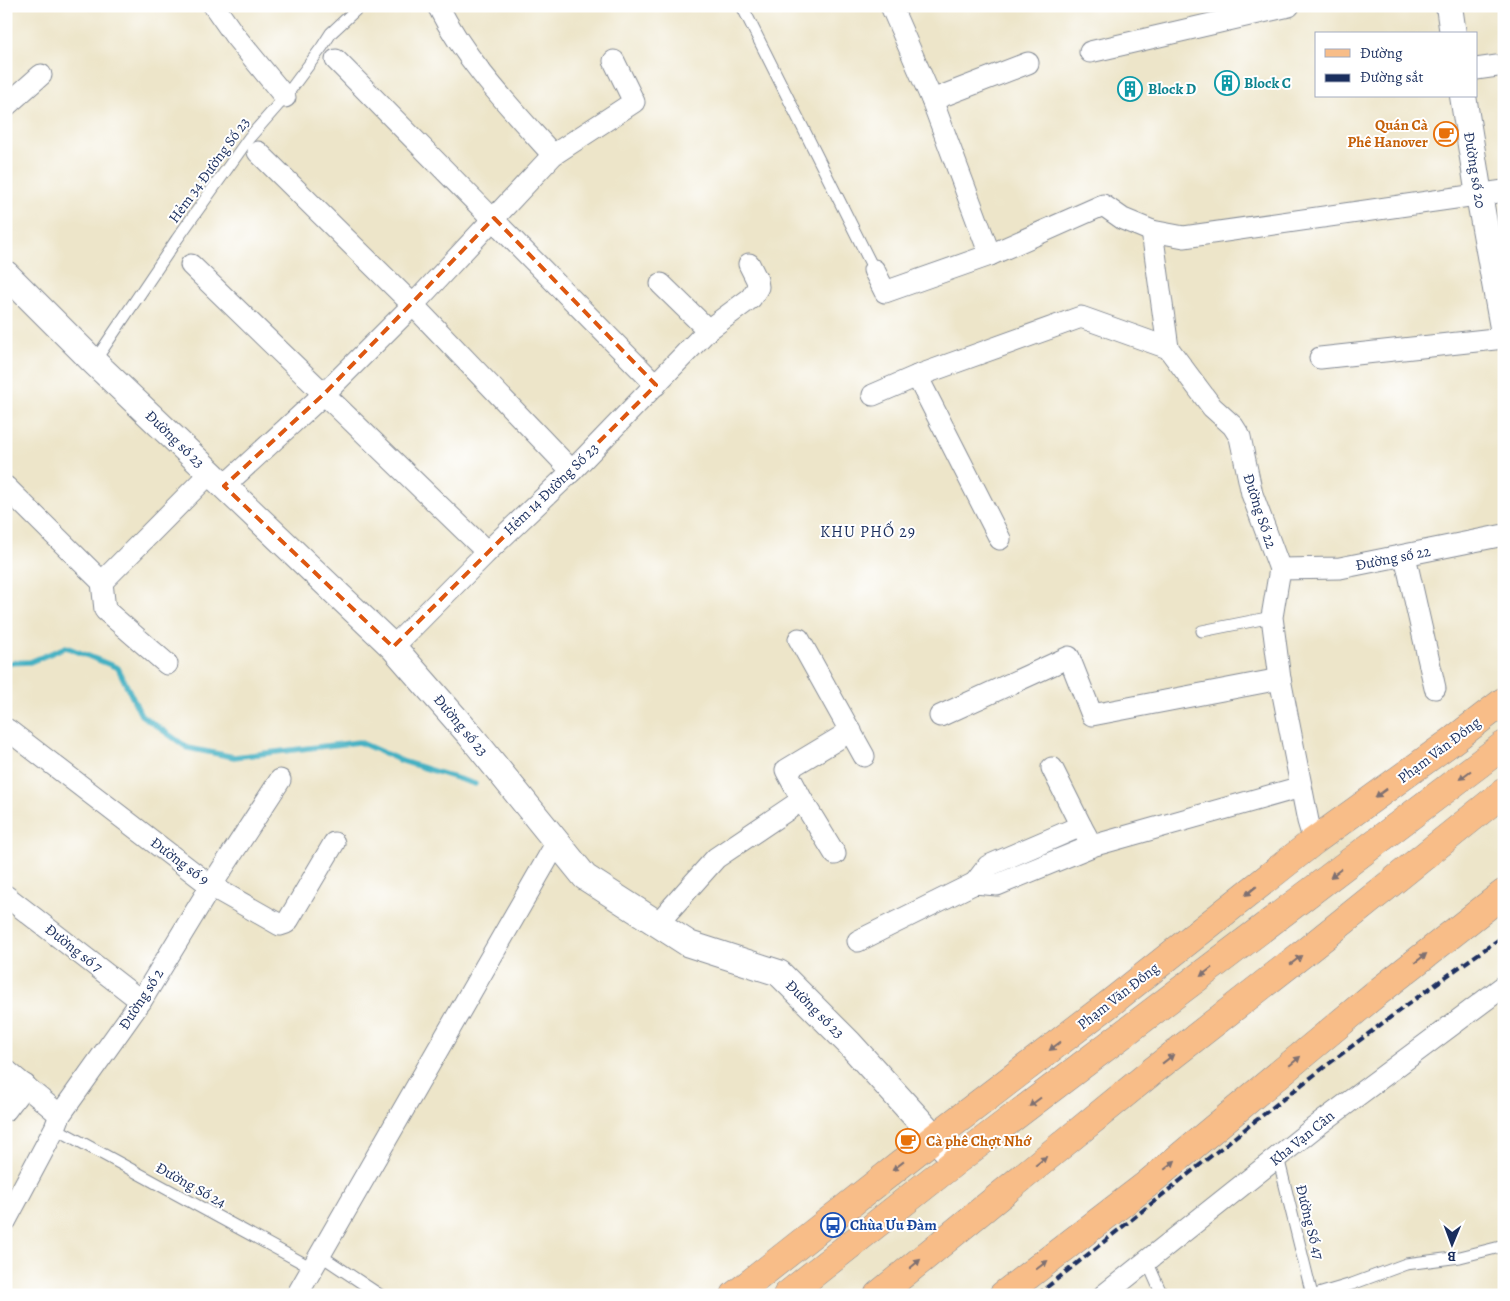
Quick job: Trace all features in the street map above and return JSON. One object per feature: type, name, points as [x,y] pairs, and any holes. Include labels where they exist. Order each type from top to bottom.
[{"type":"main road","name":"Phạm Văn Đồng","points":[[735,1295],[934,1138],[1109,1004],[1314,841],[1452,742],[1504,701]]},
{"type":"main road","points":[[787,1295],[956,1161],[1504,745]]},
{"type":"main road","points":[[878,1295],[1154,1070],[1314,945],[1504,792]]},
{"type":"main road","points":[[1003,1295],[1146,1185],[1373,996],[1504,893]]},
{"type":"street","points":[[214,6],[235,36],[285,97]]},
{"type":"street","points":[[438,6],[447,25],[495,89],[554,155]]},
{"type":"street","points":[[891,6],[932,100],[990,255]]},
{"type":"street","points":[[1090,52],[1289,6]]},
{"type":"street","points":[[1449,6],[1453,32]]},
{"type":"street","points":[[336,60],[494,218],[656,385]]},
{"type":"street","points":[[102,582],[217,479],[325,393],[413,305],[554,155],[634,102],[614,61]]},
{"type":"street","points":[[932,100],[1028,63]]},
{"type":"street","points":[[1478,69],[1504,65]]},
{"type":"street","points":[[6,106],[41,75]]},
{"type":"street","name":"Đường số 20","points":[[1464,98],[1491,193],[1504,333]]},
{"type":"street","points":[[258,152],[413,305],[572,470]]},
{"type":"street","points":[[874,270],[885,292],[990,255],[1102,204],[1123,219],[1152,232],[1184,237],[1491,193]]},
{"type":"street","points":[[873,395],[917,376],[1081,317],[1168,348],[1152,232]]},
{"type":"street","name":"Hẻm 14 Đường Số 23","points":[[393,647],[572,470],[708,330],[752,298],[758,287],[757,280],[749,264]]},
{"type":"street","points":[[191,265],[487,552]]},
{"type":"street","name":"Đường số 23","points":[[8,281],[393,647],[470,735],[586,877],[689,944],[779,973],[849,1043],[956,1161]]},
{"type":"street","points":[[661,284],[708,330]]},
{"type":"street","points":[[1320,358],[1504,338]]},
{"type":"street","name":"Đường Số 22","points":[[1168,348],[1212,407],[1233,426],[1240,437],[1252,494],[1280,569],[1272,617],[1280,679],[1301,788],[1314,841]]},
{"type":"street","points":[[917,376],[1000,539]]},
{"type":"street","points":[[8,491],[102,582],[105,610],[167,664]]},
{"type":"street","name":"Đường số 22","points":[[1280,569],[1340,568],[1504,536]]},
{"type":"street","points":[[1405,556],[1435,688]]},
{"type":"street","points":[[799,639],[864,756]]},
{"type":"street","points":[[940,716],[1069,657],[1092,715],[1280,679]]},
{"type":"street","name":"Đường số 9","points":[[6,730],[211,886],[280,925],[289,919],[334,843]]},
{"type":"street","points":[[835,854],[786,770],[851,731]]},
{"type":"street","points":[[1052,768],[1092,846]]},
{"type":"street","name":"Đường số 2","points":[[6,1220],[58,1122],[141,1001],[211,886],[280,780]]},
{"type":"street","points":[[975,883],[997,885],[1092,846],[1301,788]]},
{"type":"street","points":[[658,923],[716,858],[802,800]]},
{"type":"street","points":[[858,941],[975,883],[988,866],[1081,826]]},
{"type":"street","points":[[297,1295],[556,842]]},
{"type":"street","name":"Đường số 7","points":[[6,896],[141,1001]]},
{"type":"street","name":"Kha Vạn Cân","points":[[1104,1295],[1314,1128],[1504,986]]},
{"type":"street","points":[[6,1070],[25,1085],[58,1122]]},
{"type":"street","points":[[6,1110],[25,1085]]},
{"type":"lane","name":"Hẻm 34 Đường Số 23","points":[[94,362],[177,239],[249,138],[285,97],[331,33],[360,6]]},
{"type":"lane","points":[[742,6],[874,270]]},
{"type":"lane","points":[[1202,631],[1272,617]]},
{"type":"lane","name":"Đường Số 24","points":[[58,1122],[380,1295]]},
{"type":"lane","name":"Đường Số 47","points":[[1278,1157],[1314,1295]]},
{"type":"lane","points":[[1314,1295],[1354,1290],[1406,1264],[1460,1257],[1504,1246]]},
{"type":"lane","points":[[1147,1261],[1162,1295]]},
{"type":"highlighted area","points":[[494,218],[656,385],[393,647],[224,486],[325,393]]},
{"type":"waterway","points":[[6,663],[30,662],[66,647],[118,668],[141,715],[188,748],[234,757],[359,742],[402,761],[475,784]]},
{"type":"railway","points":[[1037,1295],[1326,1066],[1504,936]]},
{"type":"place","name":"Block C","points":[[1227,83]]},
{"type":"place","name":"Block D","points":[[1130,89]]},
{"type":"place","name":"Quán Cà Phê Hanover","points":[[1446,134]]},
{"type":"place","name":"Cà phê Chợt Nhớ","points":[[908,1141]]},
{"type":"place","name":"Chùa Ưu Đàm","points":[[833,1225]]},
{"type":"district","name":"KHU PHỐ 29","points":[[868,532]]}]
